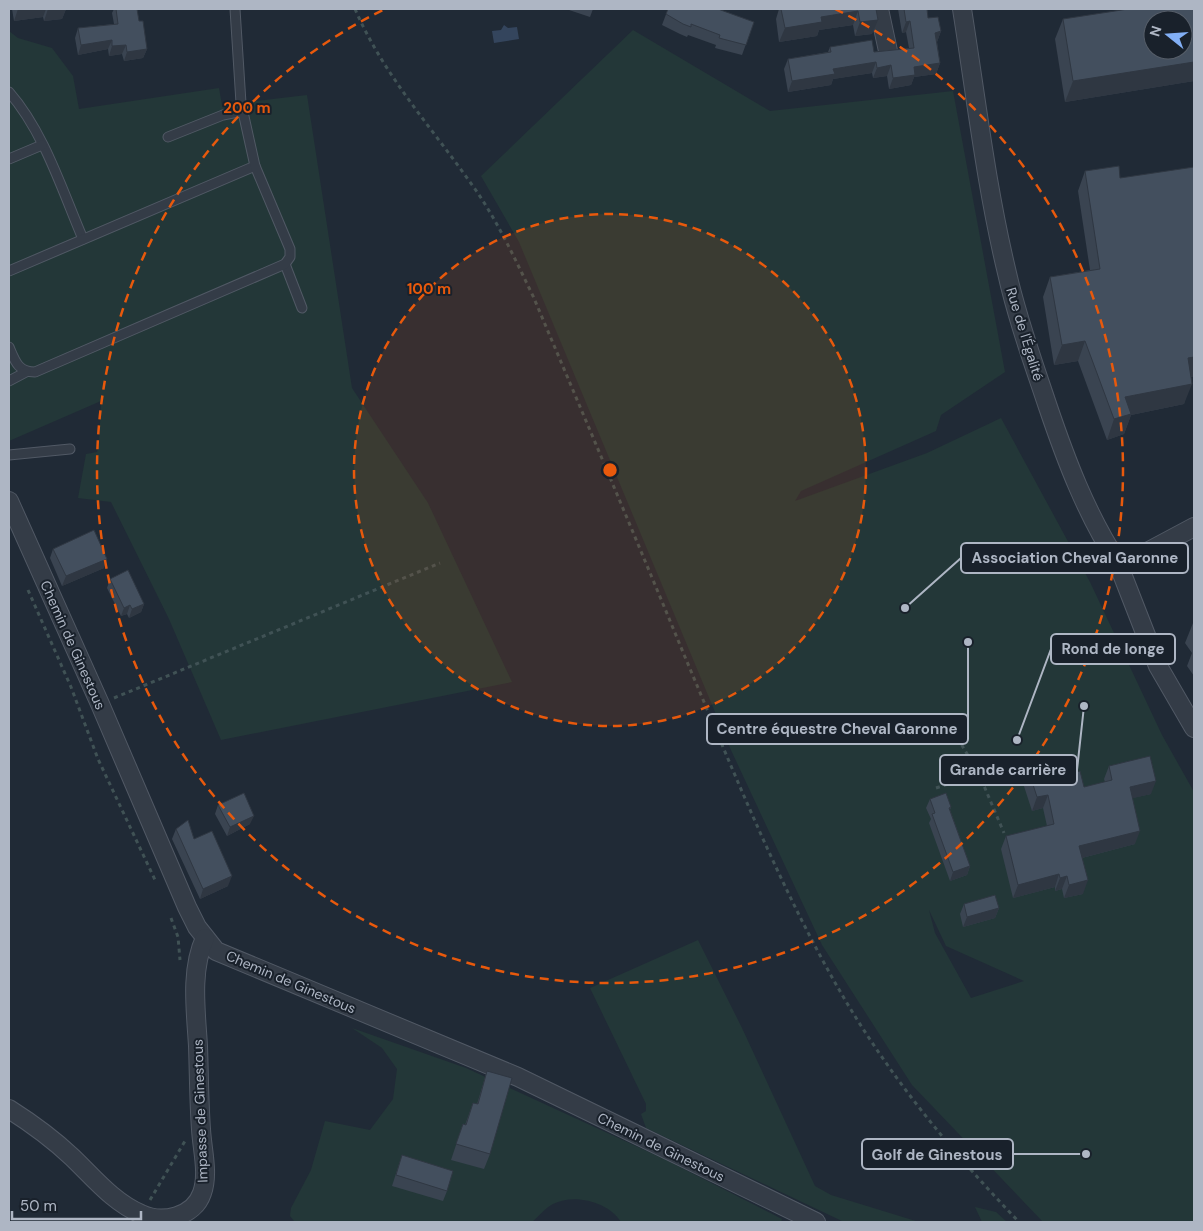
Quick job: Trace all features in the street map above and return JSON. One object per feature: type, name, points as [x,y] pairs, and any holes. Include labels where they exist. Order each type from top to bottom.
[{"type":"street","points":[[879,9],[888,51]]},
{"type":"street","name":"Rue de l'Égalité","points":[[962,9],[987,171],[1007,273],[1023,333],[1062,449],[1095,527],[1116,561],[1158,666],[1194,728]]},
{"type":"street","name":"Chemin de Ginestous","points":[[9,501],[100,704],[187,907],[205,938],[216,951],[518,1077],[816,1222]]},
{"type":"street","points":[[1116,561],[1149,551],[1194,527]]},
{"type":"street","name":"Impasse de Ginestous","points":[[9,1109],[71,1156],[110,1195],[144,1216],[164,1218],[179,1216],[192,1208],[202,1194],[205,1179],[200,1101],[196,973],[200,948],[205,938]]},
{"type":"lane","points":[[9,381],[26,372],[35,372],[285,264],[290,257],[290,249],[255,166],[243,111],[235,9]]},
{"type":"lane","points":[[9,92],[20,105],[42,145],[83,239]]},
{"type":"lane","points":[[168,137],[223,115],[243,111]]},
{"type":"lane","points":[[9,159],[42,145]]},
{"type":"lane","points":[[9,271],[255,166]]},
{"type":"lane","points":[[285,264],[302,308]]},
{"type":"lane","points":[[9,347],[17,366],[26,372]]},
{"type":"lane","points":[[9,455],[70,449]]},
{"type":"path","points":[[355,9],[367,37],[385,68],[476,190],[507,242],[533,296],[736,777],[815,946],[874,1045],[915,1103],[948,1146],[1019,1222]]},
{"type":"path","points":[[100,704],[440,562]]},
{"type":"path","points":[[26,584],[71,687],[98,759],[159,888]]},
{"type":"path","points":[[957,730],[958,737],[979,774],[1004,833]]},
{"type":"path","points":[[936,788],[979,774],[1053,757]]},
{"type":"path","points":[[168,911],[178,937],[180,965]]},
{"type":"path","points":[[144,1216],[159,1183],[173,1164],[185,1142],[185,1136]]},
{"type":"green space","points":[[633,30],[770,111],[953,91],[1005,372],[941,415],[936,431],[801,491],[795,501],[927,453],[1001,418],[1090,582],[1162,735],[1194,792],[1194,1222],[1043,1222],[912,1085],[822,945],[730,748],[519,242],[481,176]],"holes":[[[929,910],[946,946],[1024,981],[971,998],[935,933]]]},
{"type":"green space","points":[[9,31],[18,38],[52,48],[73,76],[79,109],[219,88],[222,105],[307,95],[352,388],[428,503],[512,682],[221,740],[169,619],[111,502],[78,498],[86,454],[97,452],[99,445],[101,401],[9,441]]},
{"type":"green space","points":[[698,940],[742,1028],[815,1186],[831,1195],[919,1222],[844,1222],[646,1128],[641,1114],[646,1111],[646,1104],[590,988]]},
{"type":"green space","points":[[352,1028],[466,1068],[664,1159],[782,1219],[781,1222],[621,1222],[608,1209],[600,1205],[590,1201],[571,1199],[553,1204],[532,1222],[294,1221],[290,1216],[291,1208],[311,1170],[325,1121],[370,1130],[393,1099],[397,1069],[382,1048]]},
{"type":"green space","points":[[975,1207],[996,1212],[1007,1222],[982,1222]]},
{"type":"water","points":[[504,25],[508,28],[517,27],[519,39],[494,43],[492,31],[501,30]]},
{"type":"building","points":[[116,9],[137,9],[139,21],[143,21],[147,49],[127,52],[126,45],[112,46],[112,40],[81,45],[78,28],[118,24]]},
{"type":"building","points":[[668,9],[718,9],[754,22],[746,45],[719,38],[720,35],[691,24],[691,27],[683,24],[666,14]]},
{"type":"building","points":[[781,9],[876,9],[878,20],[860,22],[858,11],[821,17],[822,22],[785,28]]},
{"type":"building","points":[[904,9],[927,9],[928,18],[938,17],[941,31],[935,33],[940,63],[914,67],[915,75],[893,78],[891,65],[877,68],[876,62],[833,69],[835,74],[792,81],[788,59],[831,52],[830,47],[872,40],[874,52],[914,48],[910,21],[906,22]]},
{"type":"building","points":[[1128,9],[1194,9],[1194,62],[1073,81],[1063,19]]},
{"type":"building","points":[[1119,166],[1120,178],[1194,167],[1194,357],[1188,358],[1192,384],[1125,397],[1131,414],[1114,419],[1085,341],[1062,345],[1050,277],[1100,269],[1085,171]]},
{"type":"building","points":[[94,530],[107,559],[66,576],[53,549]]},
{"type":"building","points":[[128,570],[144,604],[132,609],[130,605],[124,608],[110,579]]},
{"type":"building","points":[[1150,756],[1156,781],[1130,787],[1140,831],[1079,846],[1088,880],[1069,885],[1067,876],[1060,878],[1059,874],[1018,885],[1006,836],[1054,824],[1048,795],[1037,797],[1027,766],[1064,759],[1067,774],[1080,771],[1084,787],[1112,780],[1109,766]]},
{"type":"building","points":[[244,793],[254,816],[230,827],[218,805]]},
{"type":"building","points":[[946,793],[951,807],[949,808],[970,866],[953,872],[932,814],[935,813],[930,799]]},
{"type":"building","points":[[188,820],[194,839],[212,831],[232,876],[203,889],[176,829]]},
{"type":"building","points":[[995,895],[999,908],[967,917],[964,904]]},
{"type":"building","points":[[487,1071],[512,1078],[490,1154],[456,1144],[463,1124],[466,1125],[473,1103],[478,1104]]},
{"type":"building","points":[[402,1155],[453,1171],[447,1191],[396,1175]]},
{"type":"place","name":"Association Cheval Garonne","points":[[905,608]]},
{"type":"place","name":"Centre équestre Cheval Garonne","points":[[968,642]]},
{"type":"place","name":"Grande carrière","points":[[1084,706]]},
{"type":"place","name":"Rond de longe","points":[[1017,740]]},
{"type":"place","name":"Golf de Ginestous","points":[[1086,1154]]}]
